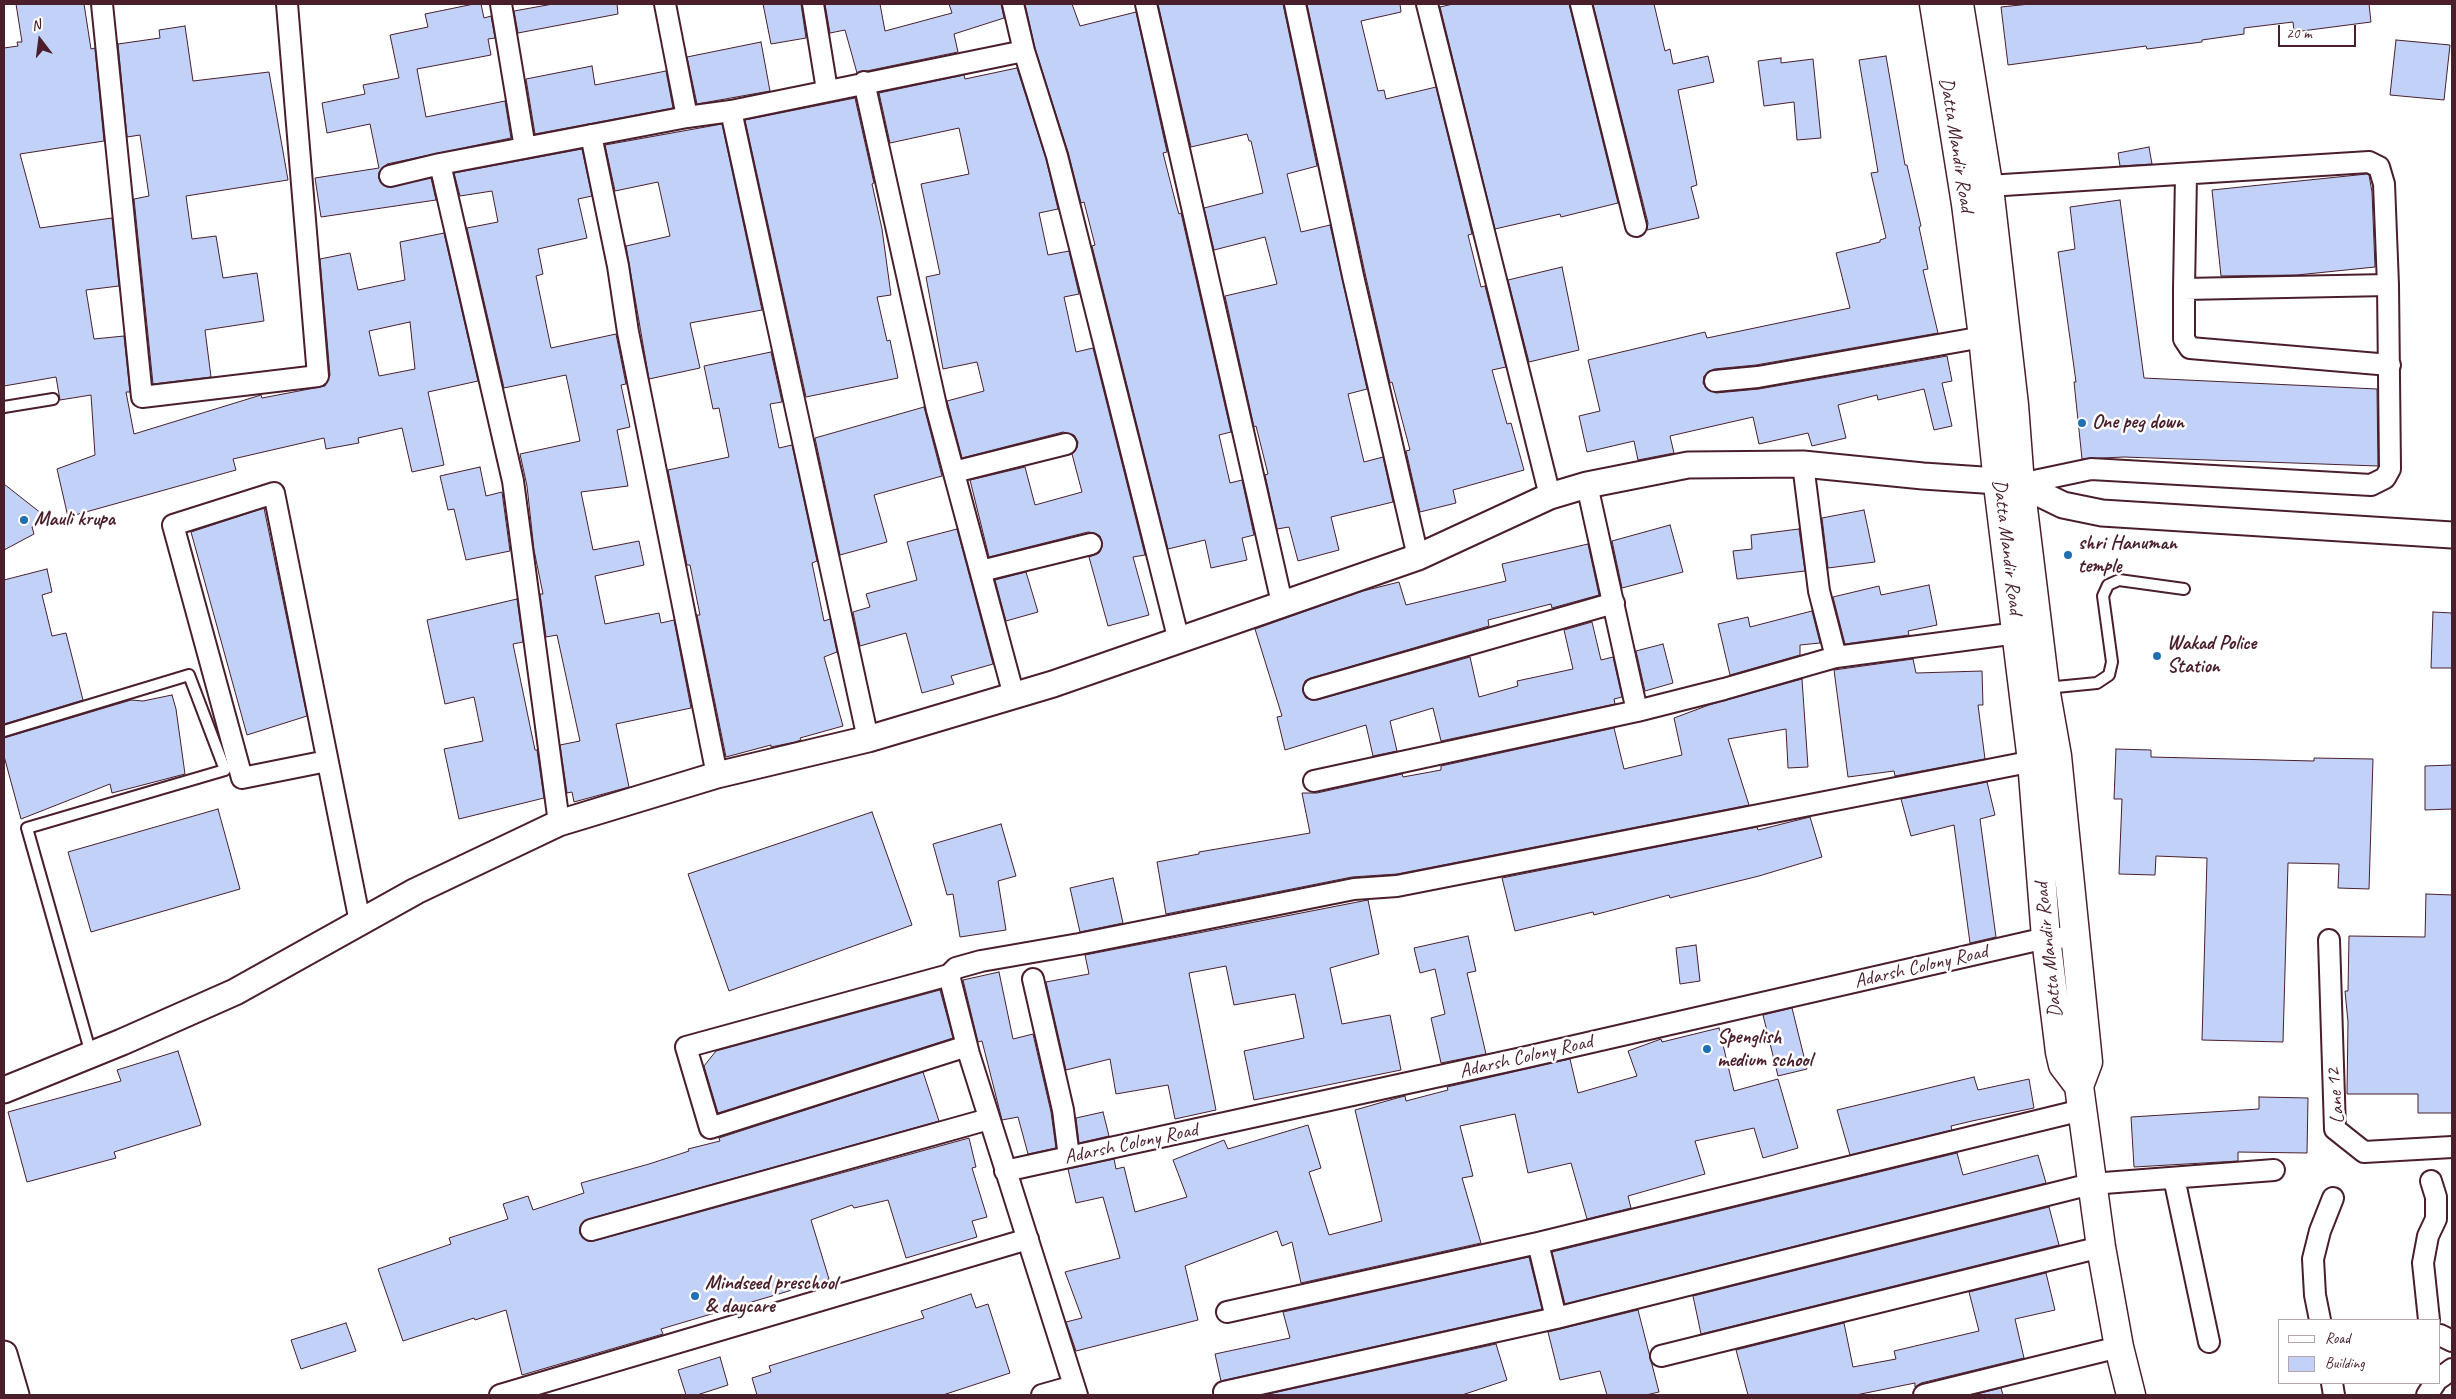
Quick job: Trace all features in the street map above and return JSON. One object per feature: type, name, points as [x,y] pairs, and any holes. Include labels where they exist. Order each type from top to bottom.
[{"type":"main road","name":"Datta Mandir Road","points":[[1934,4],[1966,204],[1983,337],[2045,688],[2046,938],[2063,1065],[2080,1098]]},
{"type":"main road","name":"Datta Mandir Road","points":[[1958,4],[1988,186],[2014,405],[2009,482],[2018,633],[2044,759],[2077,937],[2088,1062],[2080,1098],[2101,1246],[2119,1347],[2131,1395]]},
{"type":"street","points":[[102,4],[142,397],[318,376],[287,4]]},
{"type":"street","points":[[501,4],[525,148]]},
{"type":"street","points":[[665,4],[687,117]]},
{"type":"street","points":[[813,4],[827,90]]},
{"type":"street","points":[[1013,4],[1024,51],[1057,156],[1179,640]]},
{"type":"street","points":[[1146,4],[1282,602]]},
{"type":"street","points":[[1295,4],[1353,276],[1418,556]]},
{"type":"street","points":[[1427,4],[1550,496]]},
{"type":"street","points":[[1581,4],[1636,226]]},
{"type":"street","points":[[390,176],[440,164],[591,135],[687,117],[731,111],[864,82],[1024,51]]},
{"type":"street","points":[[864,82],[935,401],[1014,696]]},
{"type":"street","points":[[731,111],[868,739]]},
{"type":"street","points":[[591,135],[618,266],[630,342],[717,774]]},
{"type":"street","points":[[4,1090],[91,1055],[234,992],[416,891],[559,823],[717,774],[868,739],[1053,684],[1282,602],[1418,556],[1550,496],[1587,485],[1688,465],[1803,464],[1923,476],[2009,482],[2090,469],[2371,485],[2379,483],[2385,478],[2390,469],[2390,365],[2384,184],[2379,167],[2369,162],[1988,186]]},
{"type":"street","points":[[440,164],[513,481],[559,823]]},
{"type":"street","points":[[2186,175],[2184,339],[2190,348],[2390,365]]},
{"type":"street","points":[[2184,289],[2388,285]]},
{"type":"street","points":[[1715,380],[1758,377],[1983,337]]},
{"type":"street","points":[[954,472],[1066,444]]},
{"type":"street","points":[[1803,464],[1819,590],[1836,656]]},
{"type":"street","points":[[2009,482],[2063,505],[2102,512],[2452,535]]},
{"type":"street","points":[[1587,485],[1637,711]]},
{"type":"street","points":[[327,761],[242,778],[173,525],[274,493],[360,922]]},
{"type":"street","points":[[981,571],[1092,544]]},
{"type":"street","points":[[1314,689],[1614,602]]},
{"type":"street","points":[[1314,781],[1637,711],[1724,689],[1836,656],[2018,633]]},
{"type":"street","points":[[967,1046],[710,1128],[686,1047],[949,975],[956,968],[981,961],[1079,944],[1354,889],[1397,886],[2044,759]]},
{"type":"street","name":"Adarsh Colony Road","points":[[1005,1171],[1532,1056],[2046,938],[2077,937]]},
{"type":"street","name":"Lane 12","points":[[2329,940],[2335,1129],[2364,1152],[2452,1147]]},
{"type":"street","points":[[949,975],[967,1046],[989,1119],[1076,1391],[1042,1395]]},
{"type":"street","points":[[1033,979],[1063,1110],[1069,1157]]},
{"type":"street","points":[[1227,1312],[1538,1244],[2080,1098]]},
{"type":"street","points":[[591,1230],[989,1119]]},
{"type":"street","points":[[1224,1392],[1556,1318],[2091,1184],[2274,1170]]},
{"type":"street","points":[[2174,1178],[2209,1342]]},
{"type":"street","points":[[2429,1319],[2423,1263],[2428,1236],[2436,1219],[2436,1197],[2431,1181]]},
{"type":"street","points":[[2320,1319],[2315,1295],[2313,1260],[2320,1231],[2333,1198]]},
{"type":"street","points":[[500,1395],[1028,1239]]},
{"type":"street","points":[[1538,1244],[1556,1318]]},
{"type":"street","points":[[1661,1356],[2101,1246]]},
{"type":"street","points":[[1924,1395],[2119,1347]]},
{"type":"street","points":[[4,1354],[16,1395]]},
{"type":"street","points":[[2441,1377],[2452,1369]]},
{"type":"street","points":[[2428,1395],[2434,1384]]},
{"type":"lane","points":[[4,407],[53,399]]},
{"type":"lane","points":[[2045,688],[2097,683],[2109,675],[2112,662],[2103,596],[2108,585],[2119,580],[2184,589]]},
{"type":"lane","points":[[4,731],[189,675],[225,770],[27,828],[91,1055]]},
{"type":"building","points":[[16,4],[84,4],[91,49],[95,48],[104,141],[20,154],[40,228],[112,218],[119,286],[86,290],[94,339],[124,336],[130,392],[126,392],[134,434],[261,395],[262,398],[325,386],[330,375],[320,259],[350,253],[358,290],[405,280],[400,242],[444,233],[478,381],[428,392],[444,465],[412,472],[402,428],[358,438],[359,443],[326,449],[324,438],[233,459],[236,470],[68,517],[57,469],[95,455],[91,395],[60,400],[56,377],[4,386],[4,48],[18,46],[17,42],[22,42]],"holes":[[[410,322],[415,369],[379,376],[369,331]]]},
{"type":"building","points":[[481,4],[484,18],[491,16],[495,38],[488,39],[491,55],[417,69],[426,117],[505,101],[511,138],[387,164],[379,172],[379,179],[387,187],[431,178],[436,200],[321,217],[315,178],[379,168],[370,124],[327,133],[322,103],[365,94],[363,85],[399,78],[390,35],[428,27],[425,14]]},
{"type":"building","points":[[553,4],[617,4],[618,14],[518,33],[514,11]]},
{"type":"building","points":[[763,4],[801,4],[806,38],[771,44]]},
{"type":"building","points":[[825,4],[880,4],[885,31],[952,13],[949,4],[1001,4],[1004,18],[954,34],[958,52],[857,73],[845,30],[830,33]]},
{"type":"building","points":[[1025,4],[1072,4],[1080,26],[1136,12],[1167,152],[1163,153],[1179,214],[1181,213],[1231,432],[1219,435],[1230,483],[1242,480],[1254,535],[1242,538],[1247,560],[1211,568],[1205,540],[1168,549],[1092,246],[1095,245],[1084,202],[1081,203],[1068,152],[1035,48]]},
{"type":"building","points":[[1158,4],[1283,4],[1317,166],[1287,174],[1301,232],[1330,225],[1367,389],[1348,394],[1364,462],[1383,457],[1393,502],[1331,517],[1339,550],[1298,561],[1289,527],[1277,529],[1265,475],[1268,474],[1256,426],[1254,427],[1225,296],[1277,284],[1265,237],[1214,250],[1204,208],[1263,193],[1251,141],[1249,141],[1247,134],[1191,147]]},
{"type":"building","points":[[1307,4],[1400,4],[1401,12],[1361,21],[1378,91],[1384,90],[1386,99],[1436,87],[1472,234],[1468,235],[1481,287],[1485,286],[1506,367],[1492,370],[1507,424],[1511,423],[1524,470],[1453,490],[1456,503],[1420,512],[1406,451],[1410,450],[1392,382],[1390,383]]},
{"type":"building","points":[[1453,4],[1569,4],[1618,203],[1561,217],[1560,214],[1495,229],[1440,7]]},
{"type":"building","points":[[1593,4],[1654,4],[1665,51],[1670,49],[1673,64],[1708,56],[1714,82],[1678,90],[1697,185],[1691,187],[1699,218],[1647,230],[1648,223]]},
{"type":"building","points":[[2030,4],[2369,4],[2371,22],[2294,32],[2293,22],[2244,28],[2244,34],[2202,40],[2202,42],[2147,49],[2146,46],[2008,65],[2001,7]]},
{"type":"building","points":[[185,26],[193,81],[269,72],[288,180],[186,196],[192,239],[216,236],[223,278],[257,273],[264,321],[205,330],[211,377],[153,384],[134,199],[149,196],[140,135],[127,137],[118,44],[160,38],[159,30]]},
{"type":"building","points":[[2396,40],[2450,45],[2444,100],[2390,95]]},
{"type":"building","points":[[761,42],[770,91],[697,104],[687,57]]},
{"type":"building","points":[[1886,56],[1905,165],[1907,165],[1921,226],[1919,227],[1928,269],[1923,270],[1938,333],[1756,365],[1714,369],[1704,376],[1703,383],[1706,388],[1716,393],[1759,389],[1947,356],[1952,381],[1942,383],[1952,426],[1934,430],[1924,389],[1878,400],[1877,395],[1838,405],[1846,438],[1812,446],[1808,433],[1759,444],[1753,417],[1670,436],[1674,453],[1638,460],[1634,441],[1587,452],[1579,416],[1600,411],[1588,360],[1705,332],[1707,338],[1850,308],[1836,253],[1880,242],[1880,240],[1886,238],[1871,173],[1878,172],[1859,60]]},
{"type":"building","points":[[1781,58],[1781,63],[1813,59],[1821,138],[1797,140],[1794,102],[1764,106],[1758,61]]},
{"type":"building","points":[[592,66],[595,85],[666,71],[673,108],[535,134],[526,79]]},
{"type":"building","points":[[1017,68],[1046,159],[1058,209],[1039,213],[1048,255],[1069,251],[1079,294],[1064,297],[1076,352],[1093,348],[1145,555],[1133,557],[1149,615],[1108,626],[1089,557],[1099,553],[1102,547],[1100,536],[1095,533],[1088,532],[989,557],[970,480],[1025,467],[1035,505],[1082,492],[1072,454],[1077,448],[1078,442],[1074,435],[1063,432],[962,458],[947,401],[984,391],[977,362],[943,369],[926,277],[940,274],[921,184],[969,174],[959,128],[890,143],[879,93],[964,75],[965,79]]},
{"type":"building","points":[[855,98],[874,183],[872,184],[882,229],[891,295],[877,297],[887,341],[890,340],[898,378],[806,397],[745,120]]},
{"type":"building","points":[[722,124],[762,310],[690,323],[700,368],[649,379],[626,246],[670,236],[658,182],[615,191],[605,145]]},
{"type":"building","points":[[2149,147],[2152,164],[2120,166],[2118,153]]},
{"type":"building","points":[[582,149],[592,196],[578,199],[587,238],[538,249],[543,274],[536,276],[551,348],[616,334],[626,384],[621,385],[630,427],[617,430],[628,486],[581,492],[593,550],[639,541],[644,565],[595,576],[605,624],[659,613],[661,623],[674,620],[691,708],[616,724],[629,787],[574,802],[572,792],[567,793],[560,745],[580,741],[557,635],[546,637],[540,594],[543,594],[534,550],[527,486],[520,454],[580,441],[566,375],[504,388],[467,228],[498,222],[492,191],[460,196],[454,173]]},
{"type":"building","points":[[2369,175],[2372,192],[2375,267],[2297,275],[2221,276],[2212,190]]},
{"type":"building","points":[[2120,200],[2144,378],[2377,389],[2378,466],[2124,457],[2082,459],[2074,382],[2076,382],[2058,252],[2075,249],[2070,207]]},
{"type":"building","points":[[1562,267],[1579,350],[1529,362],[1508,280]]},
{"type":"building","points":[[771,352],[782,402],[770,404],[779,448],[792,445],[817,561],[812,563],[824,621],[830,619],[837,652],[824,657],[843,726],[800,738],[801,740],[795,742],[771,747],[771,745],[726,757],[697,615],[700,615],[690,565],[687,565],[668,470],[729,457],[719,408],[713,409],[704,366]]},
{"type":"building","points":[[924,407],[942,476],[874,495],[887,542],[840,555],[815,438]]},
{"type":"building","points":[[480,467],[486,496],[502,492],[510,551],[466,560],[454,509],[448,510],[440,476]]},
{"type":"building","name":"Mauli krupa","points":[[4,484],[51,521],[32,527],[34,534],[4,550]]},
{"type":"building","points":[[264,508],[307,716],[247,735],[191,532]]},
{"type":"building","points":[[1864,510],[1875,562],[1828,568],[1822,518]]},
{"type":"building","points":[[1670,525],[1683,572],[1622,588],[1612,541]]},
{"type":"building","points":[[957,529],[993,664],[951,676],[954,684],[922,693],[906,633],[860,646],[853,612],[870,607],[866,594],[917,580],[907,542]]},
{"type":"building","points":[[1799,529],[1805,571],[1737,579],[1733,551],[1752,549],[1751,535]]},
{"type":"building","points":[[1588,544],[1599,595],[1552,608],[1551,604],[1488,620],[1489,626],[1311,678],[1305,681],[1303,692],[1306,698],[1317,700],[1470,657],[1479,697],[1518,686],[1517,681],[1573,669],[1564,630],[1592,622],[1601,660],[1613,657],[1622,697],[1614,699],[1615,704],[1441,741],[1433,708],[1390,721],[1397,751],[1373,756],[1366,725],[1285,750],[1277,717],[1282,716],[1255,629],[1363,591],[1399,582],[1406,605],[1506,581],[1502,564]]},
{"type":"building","points":[[47,569],[52,592],[42,595],[52,636],[66,633],[83,700],[4,724],[4,580]]},
{"type":"building","points":[[1026,572],[1038,612],[1006,621],[995,580]]},
{"type":"building","points":[[1929,585],[1937,625],[1908,631],[1909,635],[1845,644],[1833,597],[1879,586],[1881,595]]},
{"type":"building","points":[[517,599],[523,642],[513,644],[535,750],[537,750],[544,798],[459,819],[444,749],[483,741],[474,697],[445,704],[427,620]]},
{"type":"building","points":[[1812,611],[1820,643],[1800,645],[1800,655],[1730,675],[1718,624],[1748,617],[1750,627]]},
{"type":"building","points":[[2433,612],[2452,613],[2452,668],[2431,668]]},
{"type":"building","points":[[1663,644],[1673,683],[1645,691],[1636,651]]},
{"type":"building","points":[[1913,659],[1916,673],[1982,671],[1983,705],[1978,705],[1985,759],[1895,776],[1894,771],[1848,777],[1834,670]]},
{"type":"building","points":[[1802,679],[1808,767],[1788,768],[1786,729],[1728,739],[1749,805],[1397,874],[1352,877],[1166,914],[1157,862],[1199,854],[1199,852],[1310,833],[1302,793],[1317,793],[1402,774],[1403,777],[1441,770],[1441,766],[1614,728],[1624,769],[1682,755],[1674,718],[1709,705]]},
{"type":"building","points":[[172,695],[176,709],[185,774],[112,793],[110,784],[21,819],[4,756],[4,738],[131,700],[143,701]]},
{"type":"building","points":[[2116,749],[2151,750],[2151,757],[2314,761],[2314,758],[2373,759],[2369,889],[2338,888],[2339,864],[2288,863],[2283,1042],[2202,1040],[2207,858],[2156,856],[2155,875],[2119,874],[2122,799],[2114,799]]},
{"type":"building","points":[[2452,765],[2452,809],[2425,810],[2425,766]]},
{"type":"building","points":[[1987,782],[1995,815],[1980,819],[1996,937],[1970,943],[1954,825],[1911,836],[1901,799]]},
{"type":"building","points":[[218,809],[240,889],[91,932],[68,852]]},
{"type":"building","points":[[872,812],[912,925],[729,991],[688,874]]},
{"type":"building","points":[[1810,817],[1822,857],[1759,876],[1670,898],[1669,895],[1594,915],[1593,912],[1515,931],[1502,878],[1757,827],[1758,830]]},
{"type":"building","points":[[1001,824],[1016,876],[998,881],[1006,930],[960,937],[953,894],[947,895],[933,844]]},
{"type":"building","points":[[1113,878],[1123,923],[1080,932],[1070,888]]},
{"type":"building","points":[[2426,894],[2452,895],[2452,1113],[2418,1113],[2418,1094],[2347,1094],[2348,1022],[2345,991],[2348,991],[2349,936],[2425,937]]},
{"type":"building","points":[[1368,900],[1379,954],[1330,968],[1342,1024],[1390,1015],[1401,1070],[1254,1100],[1244,1051],[1304,1038],[1295,994],[1234,1005],[1226,966],[1189,973],[1216,1110],[1175,1119],[1168,1085],[1116,1094],[1110,1059],[1066,1070],[1046,982],[1089,974],[1085,955]]},
{"type":"building","points":[[1468,936],[1476,971],[1467,973],[1486,1054],[1441,1063],[1431,1018],[1445,1014],[1435,969],[1420,973],[1414,948]]},
{"type":"building","points":[[1696,945],[1700,981],[1680,984],[1676,948]]},
{"type":"building","points":[[999,972],[1013,1039],[1033,1034],[1051,1112],[1056,1148],[1028,1154],[1018,1117],[1002,1120],[982,1041],[978,1042],[963,980]]},
{"type":"building","points":[[940,990],[953,1038],[718,1113],[704,1066],[716,1051]]},
{"type":"building","points":[[1792,1008],[1807,1069],[1778,1076],[1763,1015]]},
{"type":"building","points":[[1719,1028],[1734,1091],[1778,1079],[1798,1148],[1763,1158],[1754,1128],[1695,1141],[1705,1174],[1628,1196],[1631,1208],[1587,1219],[1571,1163],[1528,1173],[1515,1114],[1460,1126],[1473,1176],[1462,1178],[1481,1243],[1301,1283],[1292,1242],[1282,1246],[1277,1231],[1185,1266],[1198,1320],[1076,1351],[1066,1322],[1082,1318],[1065,1272],[1120,1258],[1103,1197],[1076,1203],[1068,1169],[1114,1159],[1116,1169],[1124,1167],[1135,1212],[1187,1197],[1173,1160],[1224,1140],[1228,1149],[1308,1125],[1321,1168],[1309,1172],[1329,1235],[1382,1221],[1355,1110],[1405,1096],[1406,1101],[1448,1090],[1447,1087],[1570,1059],[1578,1093],[1637,1076],[1628,1051],[1661,1039],[1662,1042]]},
{"type":"building","points":[[178,1051],[201,1125],[114,1152],[116,1158],[27,1182],[8,1112],[121,1081],[117,1070]]},
{"type":"building","points":[[923,1072],[939,1121],[588,1219],[580,1227],[580,1234],[588,1241],[594,1241],[969,1138],[976,1167],[972,1168],[987,1217],[972,1221],[977,1237],[906,1258],[888,1200],[854,1208],[852,1205],[811,1220],[829,1279],[661,1329],[663,1334],[522,1375],[506,1310],[475,1320],[474,1318],[403,1341],[378,1269],[451,1244],[449,1238],[508,1219],[503,1204],[528,1196],[533,1210],[584,1193],[581,1183],[649,1164],[689,1151],[688,1149],[720,1141],[719,1138]]},
{"type":"building","points":[[1974,1077],[1978,1090],[2029,1079],[2034,1108],[1951,1126],[1952,1130],[1850,1155],[1837,1110]]},
{"type":"building","points":[[2259,1097],[2308,1098],[2307,1153],[2238,1152],[2238,1161],[2134,1167],[2131,1117],[2259,1109]]},
{"type":"building","points":[[1103,1112],[1109,1136],[1079,1143],[1076,1118]]},
{"type":"building","points":[[1957,1153],[1963,1175],[2038,1155],[2046,1183],[1565,1304],[1552,1252]]},
{"type":"building","points":[[2049,1207],[2059,1245],[1701,1334],[1693,1296]]},
{"type":"building","points":[[1529,1257],[1542,1309],[1221,1381],[1215,1354],[1290,1338],[1283,1312]]},
{"type":"building","points":[[2046,1273],[2055,1310],[2015,1319],[2024,1358],[1921,1383],[1915,1387],[1915,1383],[1856,1395],[1748,1395],[1736,1350],[1844,1323],[1853,1367],[1896,1359],[1894,1351],[1979,1331],[1969,1292]]},
{"type":"building","points":[[971,1294],[976,1308],[988,1304],[1010,1373],[943,1395],[757,1395],[752,1378],[771,1372],[769,1366],[924,1318],[921,1311]]},
{"type":"building","points":[[1638,1310],[1659,1392],[1646,1395],[1607,1395],[1600,1371],[1560,1380],[1548,1332]]},
{"type":"building","points":[[346,1323],[356,1351],[301,1369],[291,1340]]},
{"type":"building","points":[[1496,1344],[1507,1380],[1462,1395],[1264,1395]]},
{"type":"building","points":[[720,1357],[728,1385],[697,1395],[686,1395],[678,1370]]},
{"type":"building","points":[[2001,1388],[2003,1395],[1973,1395]]},
{"type":"place","name":"One peg down","points":[[2082,423]]},
{"type":"place","name":"Mauli krupa","points":[[24,520]]},
{"type":"place","name":"shri Hanuman temple","points":[[2068,555]]},
{"type":"place","name":"Wakad Police Station","points":[[2157,656]]},
{"type":"place","name":"Spenglish medium school","points":[[1707,1049]]},
{"type":"place","name":"Mindseed preschool & daycare","points":[[695,1296]]}]
